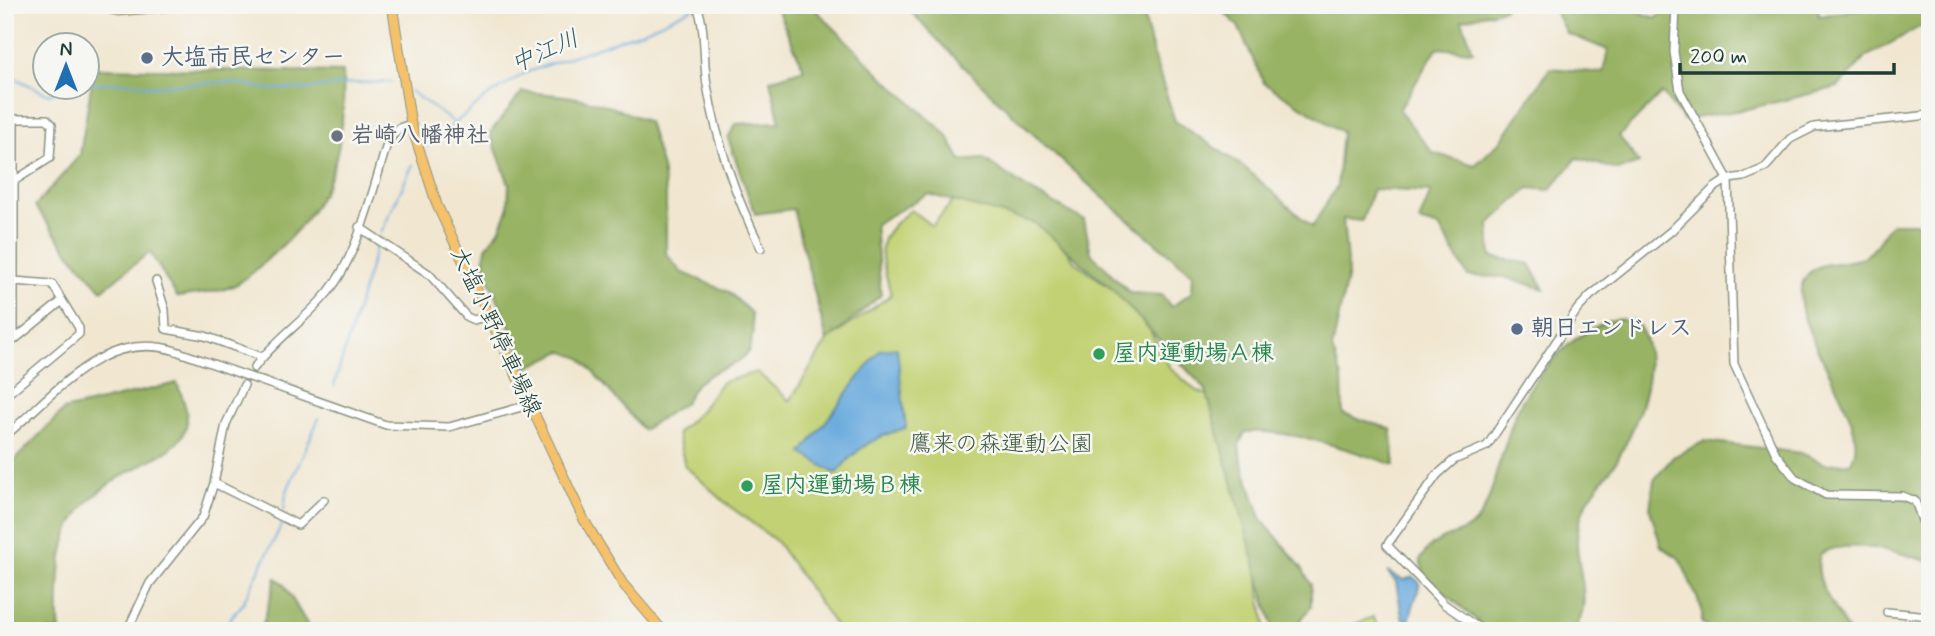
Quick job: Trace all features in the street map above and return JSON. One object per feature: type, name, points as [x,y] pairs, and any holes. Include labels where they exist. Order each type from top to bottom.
[{"type":"main road","points":[[93,5],[118,11],[186,5]]},
{"type":"main road","name":"大塩小野停車場線","points":[[392,5],[411,124],[437,205],[599,549],[629,592],[663,631]]},
{"type":"street","points":[[697,5],[707,87],[718,138],[742,209],[761,248]]},
{"type":"street","points":[[1676,5],[1674,52],[1681,91],[1728,178],[1734,364],[1776,454],[1795,478],[1826,495],[1902,496],[1915,502],[1930,542]]},
{"type":"street","points":[[5,115],[14,119],[47,119],[52,124],[50,158],[10,181]]},
{"type":"street","points":[[1483,631],[1444,604],[1387,545],[1424,488],[1437,475],[1454,460],[1487,446],[1577,310],[1590,296],[1671,231],[1703,197],[1728,178],[1744,177],[1765,167],[1790,139],[1814,127],[1930,116]]},
{"type":"street","points":[[14,119],[9,143],[14,220],[14,340]]},
{"type":"street","points":[[254,368],[262,356],[331,290],[350,256],[388,141],[399,128],[411,124]]},
{"type":"street","points":[[5,220],[14,220]]},
{"type":"street","points":[[359,227],[429,274],[467,317],[474,320],[488,316]]},
{"type":"street","points":[[5,396],[79,334],[79,328],[48,281],[14,281]]},
{"type":"street","points":[[156,281],[165,310],[166,328],[205,337],[262,356]]},
{"type":"street","points":[[5,342],[14,340],[62,301]]},
{"type":"street","points":[[7,430],[98,358],[126,346],[141,345],[176,351],[386,425],[449,428],[529,405]]},
{"type":"street","points":[[127,631],[150,583],[203,517],[215,483],[226,424],[244,385]]},
{"type":"street","points":[[215,483],[298,525],[324,500]]},
{"type":"street","points":[[1887,612],[1930,616]]},
{"type":"green space","points":[[775,5],[811,5],[882,76],[947,135],[961,161],[984,159],[1028,189],[1084,220],[1091,253],[1130,293],[1162,295],[1171,307],[1192,292],[1193,274],[1044,144],[973,76],[905,5],[1141,5],[1175,121],[1244,167],[1312,227],[1337,186],[1342,132],[1264,83],[1238,26],[1217,5],[1505,5],[1504,9],[1462,20],[1473,51],[1437,48],[1399,110],[1433,153],[1475,165],[1500,142],[1550,68],[1603,73],[1608,50],[1566,33],[1552,5],[1620,5],[1656,18],[1673,5],[1818,5],[1819,16],[1882,5],[1930,5],[1930,21],[1866,57],[1838,87],[1747,109],[1683,120],[1662,93],[1619,136],[1639,163],[1618,170],[1577,158],[1550,190],[1529,188],[1489,224],[1491,257],[1530,264],[1544,289],[1505,277],[1468,276],[1439,227],[1419,221],[1431,192],[1373,189],[1362,221],[1343,219],[1348,273],[1332,349],[1342,377],[1343,414],[1391,429],[1395,465],[1302,437],[1245,432],[1239,445],[1241,460],[1261,518],[1302,568],[1311,585],[1311,607],[1292,631],[1274,631],[1206,390],[1112,289],[1035,223],[928,194],[875,224],[881,295],[827,341],[793,209],[755,214],[728,138],[736,124],[780,122],[770,80],[804,69]]},
{"type":"green space","points":[[102,68],[343,72],[342,126],[338,150],[322,194],[293,234],[255,271],[229,288],[177,297],[150,252],[102,290],[71,255],[35,206],[80,155],[89,102],[102,102]]},
{"type":"green space","points":[[522,92],[586,100],[616,108],[648,122],[662,168],[666,196],[666,253],[681,272],[729,292],[751,313],[753,333],[749,351],[738,362],[697,383],[684,403],[643,430],[581,358],[562,351],[527,368],[484,268],[486,247],[499,231],[508,210],[509,184],[490,133]]},
{"type":"green space","name":"鷹来の森運動公園","points":[[962,191],[1025,213],[1060,241],[1075,262],[1112,289],[1146,323],[1170,368],[1195,390],[1232,406],[1266,631],[839,631],[776,541],[728,505],[685,466],[677,433],[699,412],[722,382],[757,372],[790,401],[827,341],[891,295],[882,256],[884,238],[889,230],[911,210],[932,226]]},
{"type":"green space","points":[[1893,223],[1916,223],[1930,235],[1930,562],[1859,546],[1832,549],[1820,554],[1819,574],[1826,594],[1848,631],[1711,631],[1702,623],[1702,609],[1680,559],[1661,546],[1650,509],[1654,480],[1673,457],[1705,441],[1801,453],[1825,464],[1850,463],[1856,444],[1851,421],[1803,315],[1800,292],[1808,274],[1813,270],[1866,256]]},
{"type":"green space","points":[[1617,319],[1635,321],[1644,336],[1648,372],[1645,392],[1632,430],[1616,462],[1588,500],[1580,519],[1577,543],[1584,600],[1579,622],[1572,631],[1489,631],[1424,575],[1420,560],[1433,544],[1470,527],[1484,510],[1515,416],[1522,401],[1550,362],[1588,331]]},
{"type":"green space","points":[[177,383],[187,418],[182,437],[166,451],[107,485],[83,507],[74,520],[63,552],[60,572],[60,631],[5,631],[5,470],[64,410]]},
{"type":"green space","points":[[276,578],[283,583],[311,631],[261,631]]},
{"type":"green space","points":[[1373,617],[1381,631],[1337,631]]},
{"type":"water","points":[[897,348],[906,428],[884,435],[866,445],[836,474],[802,453],[880,350]]},
{"type":"water","points":[[1387,572],[1403,580],[1413,577],[1420,583],[1409,623],[1402,617],[1396,582]]},
{"type":"waterway","name":"中江川","points":[[427,146],[484,99],[525,73],[641,32],[693,8]]},
{"type":"waterway","points":[[5,66],[13,77],[32,86]]},
{"type":"waterway","points":[[102,83],[130,82],[152,86],[228,82],[270,89],[310,89],[355,83],[392,82]]},
{"type":"waterway","points":[[410,91],[453,122]]},
{"type":"waterway","points":[[381,233],[413,164]]},
{"type":"waterway","points":[[334,386],[376,247]]},
{"type":"waterway","points":[[284,511],[286,493],[319,418]]},
{"type":"waterway","points":[[219,631],[242,605],[282,524]]},
{"type":"place","name":"大塩市民センター","points":[[147,58]]},
{"type":"place","name":"岩崎八幡神社","points":[[337,136]]},
{"type":"place","name":"朝日エンドレス","points":[[1517,329]]},
{"type":"place","name":"屋内運動場Ａ棟","points":[[1099,354]]},
{"type":"place","name":"屋内運動場Ｂ棟","points":[[747,486]]}]
